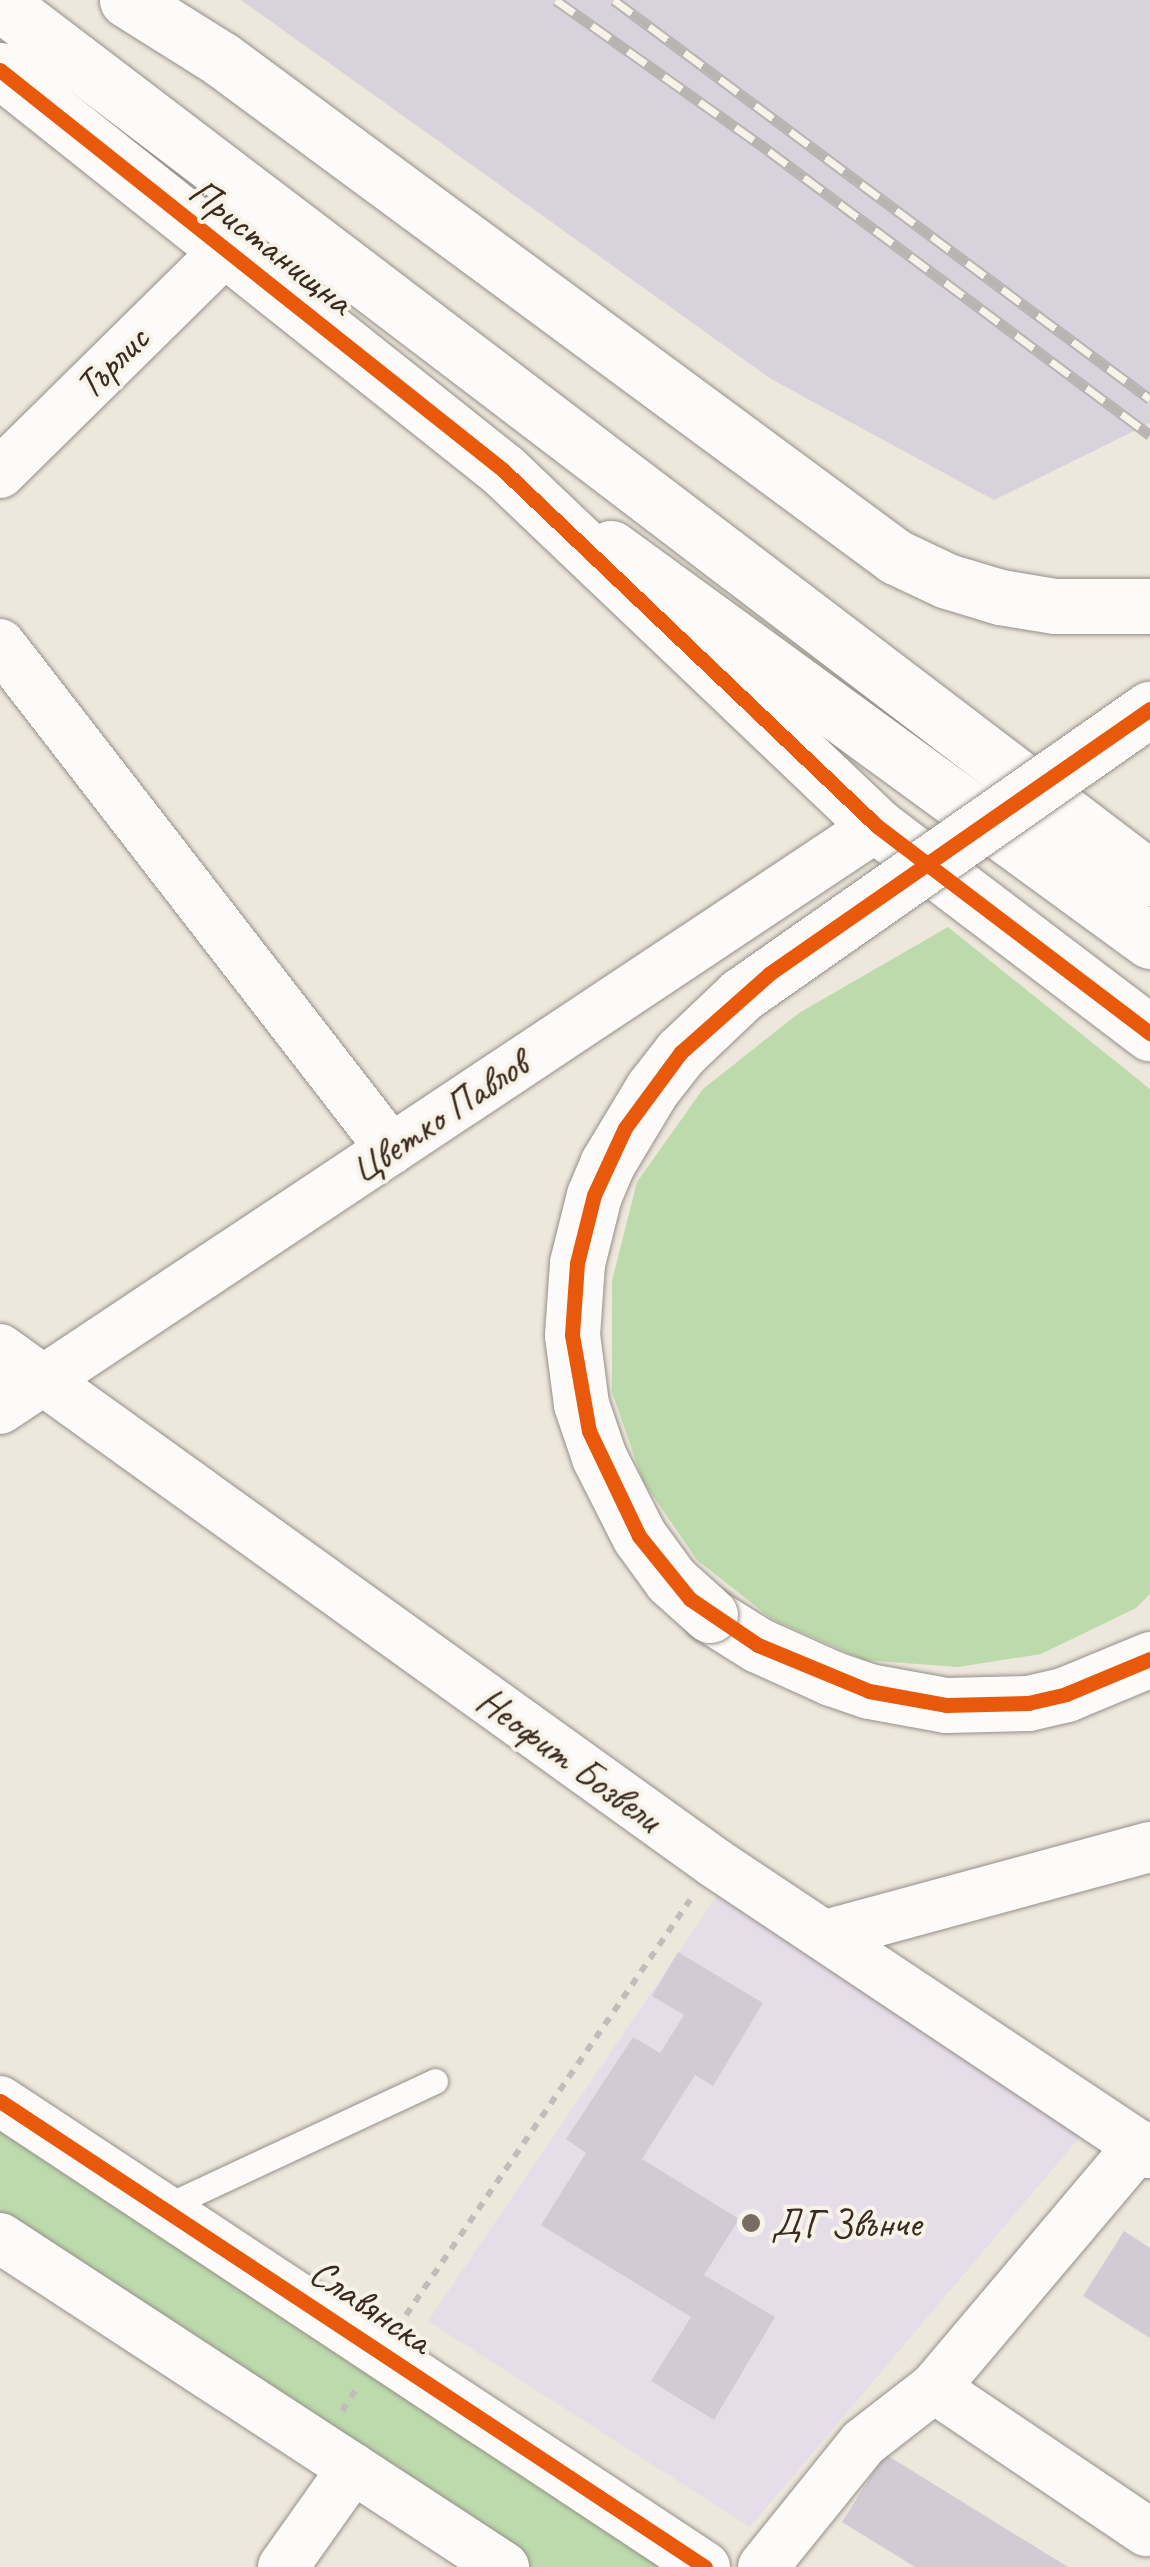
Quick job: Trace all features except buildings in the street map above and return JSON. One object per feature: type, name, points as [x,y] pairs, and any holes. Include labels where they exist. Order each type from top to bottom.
[{"type":"main road","points":[[127,0],[221,59],[896,557],[947,581],[1000,597],[1055,606],[1150,606]]},
{"type":"main road","name":"Пристанищна","points":[[0,3],[1150,878]]},
{"type":"main road","name":"Пристанищна","points":[[0,70],[224,252],[503,470],[1150,940]]},
{"type":"main road","points":[[503,470],[877,826],[1150,1033]]},
{"type":"main road","points":[[1150,709],[741,995],[661,1076],[607,1164],[594,1195],[577,1262],[572,1335],[581,1404],[604,1469],[638,1536],[672,1580],[710,1615],[758,1645],[869,1691],[946,1705],[1028,1703],[1066,1694],[1150,1659]]},
{"type":"street","name":"Търлис","points":[[0,473],[224,252]]},
{"type":"street","points":[[0,644],[391,1149]]},
{"type":"street","name":"Цветко Павлов","points":[[0,1409],[877,826]]},
{"type":"street","name":"Неофит Бозвели","points":[[0,1350],[715,1863],[1144,2149]]},
{"type":"street","points":[[826,1935],[1150,1847]]},
{"type":"street","name":"Славянска","points":[[0,2101],[706,2567]]},
{"type":"street","points":[[763,2567],[863,2443],[934,2388],[1144,2149]]},
{"type":"street","points":[[0,2238],[504,2567]]},
{"type":"street","points":[[934,2388],[1146,2531]]},
{"type":"street","points":[[283,2567],[336,2456]]},
{"type":"lane","points":[[164,2207],[435,2081]]},
{"type":"path","points":[[336,2456],[381,2352],[715,1863]]},
{"type":"shaded area","points":[[241,0],[1150,0],[1150,423],[994,500],[771,379]]},
{"type":"shaded area","name":"ДГ Звънче","points":[[727,1881],[1090,2125],[750,2527],[428,2321]]},
{"type":"green space","points":[[948,927],[1150,1089],[1150,1594],[1136,1608],[1041,1654],[958,1667],[864,1660],[772,1619],[697,1560],[643,1481],[612,1392],[612,1281],[637,1182],[703,1089],[799,1013]]},
{"type":"green space","points":[[0,2122],[677,2567],[529,2567],[0,2220]]},
{"type":"railway","points":[[556,0],[769,151],[1150,435]]},
{"type":"railway","points":[[614,0],[1150,399]]},
{"type":"cycle path","points":[[0,70],[503,470],[877,826],[1150,1033]]},
{"type":"cycle path","points":[[1150,709],[769,974],[681,1052],[625,1128],[594,1195],[577,1263],[572,1335],[589,1431],[639,1536],[690,1599],[758,1645],[869,1691],[946,1705],[1028,1703],[1066,1694],[1150,1659]]},
{"type":"cycle path","points":[[0,2101],[705,2567]]},
{"type":"place","name":"ДГ Звънче","points":[[751,2223]]}]
